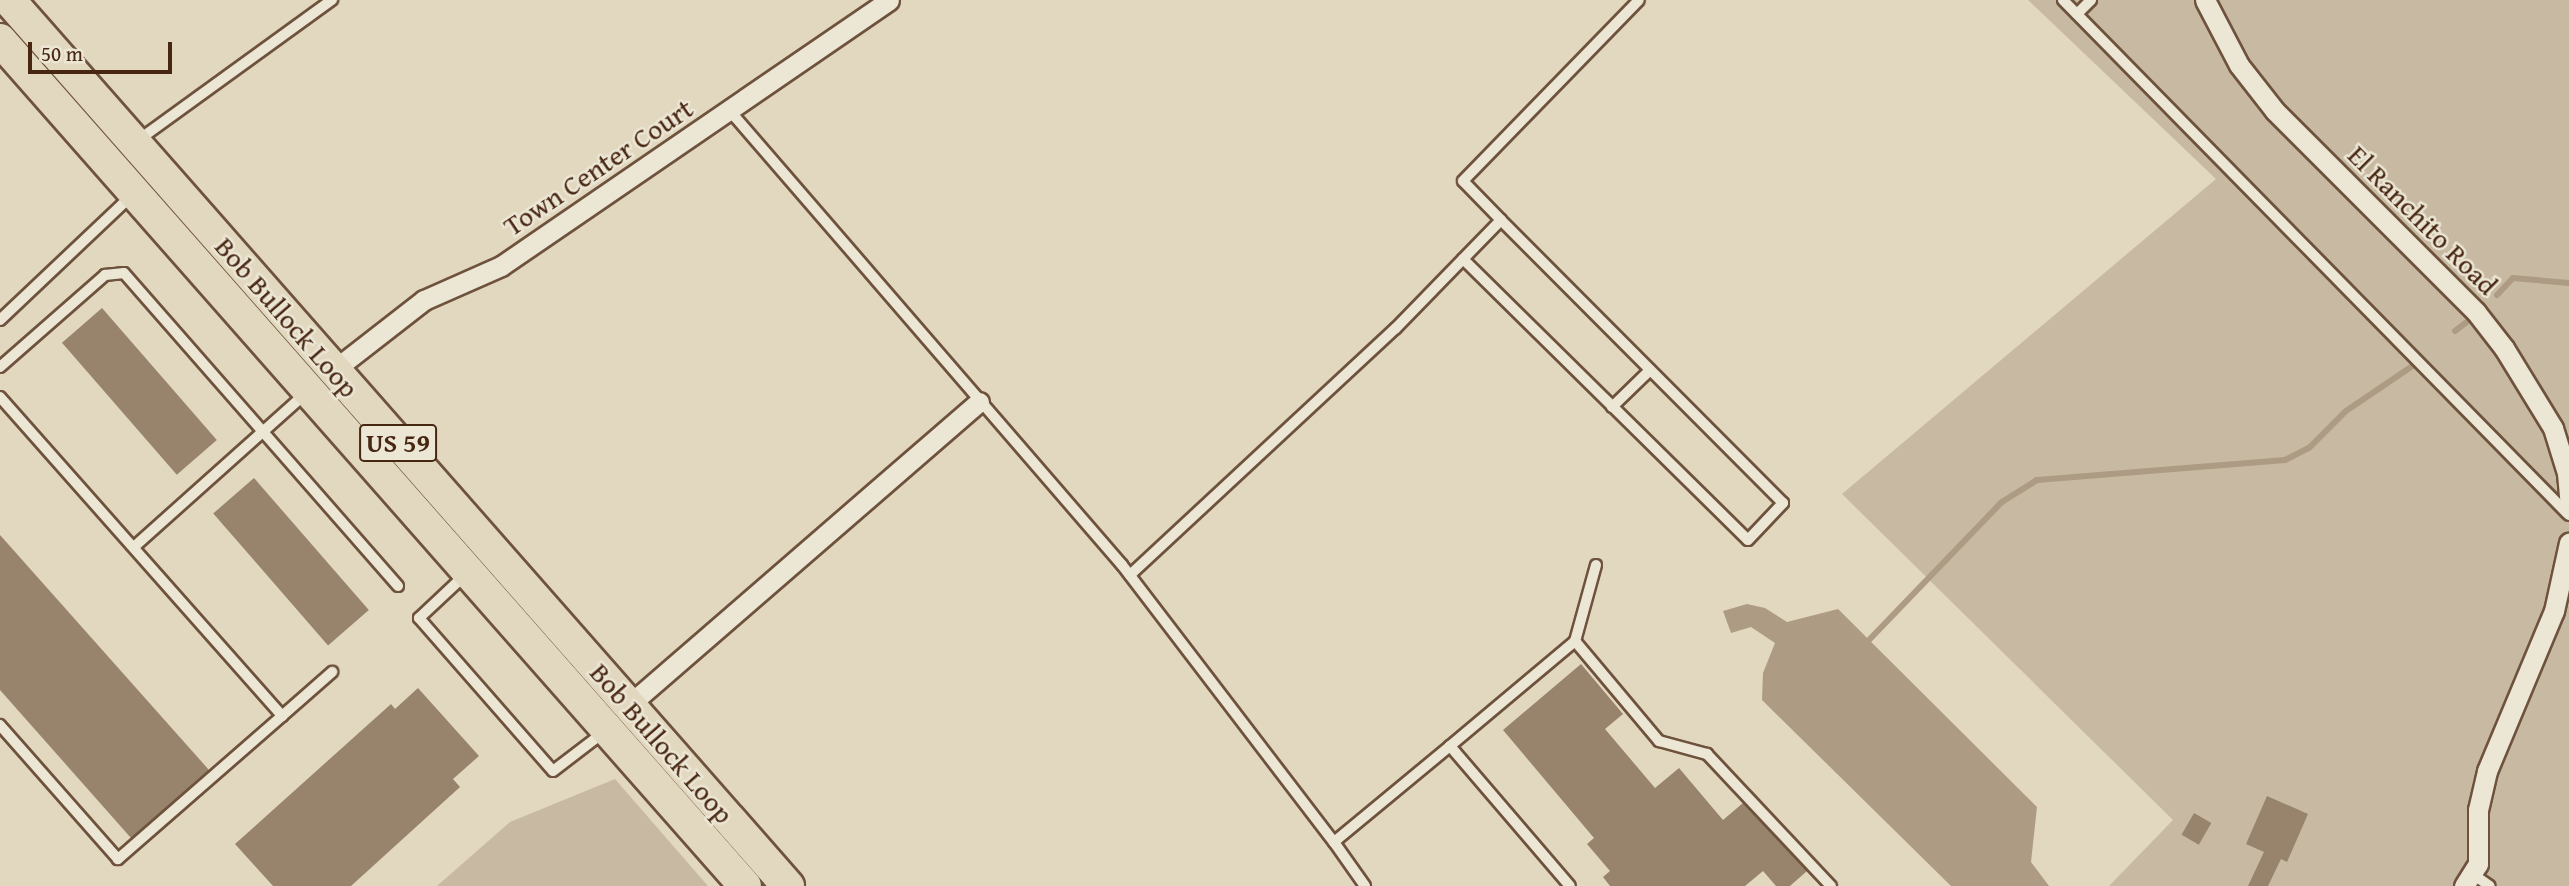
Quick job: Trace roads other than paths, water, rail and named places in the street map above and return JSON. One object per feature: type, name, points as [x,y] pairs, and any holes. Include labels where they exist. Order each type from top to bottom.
[{"type":"highway","name":"Bob Bullock Loop","points":[[9,0],[788,886]]},
{"type":"highway","points":[[0,15],[155,190],[250,274]]},
{"type":"highway","name":"Bob Bullock Loop","points":[[0,40],[745,886]]},
{"type":"highway","points":[[504,611],[542,633],[602,699],[629,705]]},
{"type":"highway","points":[[607,729],[622,729],[632,734],[666,771],[747,840]]},
{"type":"street","name":"Town Center Court","points":[[334,370],[424,300],[501,266],[889,0]]},
{"type":"street","name":"El Ranchito Road","points":[[2205,0],[2239,65],[2269,104],[2476,312],[2504,348],[2553,428],[2567,473],[2569,498]]},
{"type":"street","points":[[629,705],[979,402]]},
{"type":"street","points":[[2476,882],[2481,791],[2554,611],[2569,542]]},
{"type":"lane","points":[[135,143],[331,0]]},
{"type":"lane","points":[[1463,259],[1748,540],[1783,503],[1462,181],[1639,0]]},
{"type":"lane","points":[[2063,0],[2569,515]]},
{"type":"lane","points":[[2077,14],[2091,0]]},
{"type":"lane","points":[[730,111],[1130,575],[1365,886]]},
{"type":"lane","points":[[0,320],[135,193]]},
{"type":"lane","points":[[1130,575],[1395,329],[1501,220]]},
{"type":"lane","points":[[0,367],[104,275],[124,273],[398,586]]},
{"type":"lane","points":[[1612,407],[1650,370]]},
{"type":"lane","points":[[135,546],[310,390]]},
{"type":"lane","points":[[0,397],[135,546],[282,716]]},
{"type":"lane","points":[[1334,842],[1576,641],[1596,565]]},
{"type":"lane","points":[[469,572],[419,618],[445,649],[553,771],[607,729]]},
{"type":"lane","points":[[1576,641],[1659,741],[1707,754],[1832,886]]},
{"type":"lane","points":[[0,725],[118,859],[331,672]]},
{"type":"lane","points":[[1450,746],[1570,886]]},
{"type":"waterway","points":[[2497,295],[2513,278],[2569,283]]},
{"type":"waterway","points":[[2455,331],[2467,322]]},
{"type":"waterway","points":[[1869,640],[2002,502],[2037,480],[2285,460],[2309,448],[2346,411],[2414,365]]}]
